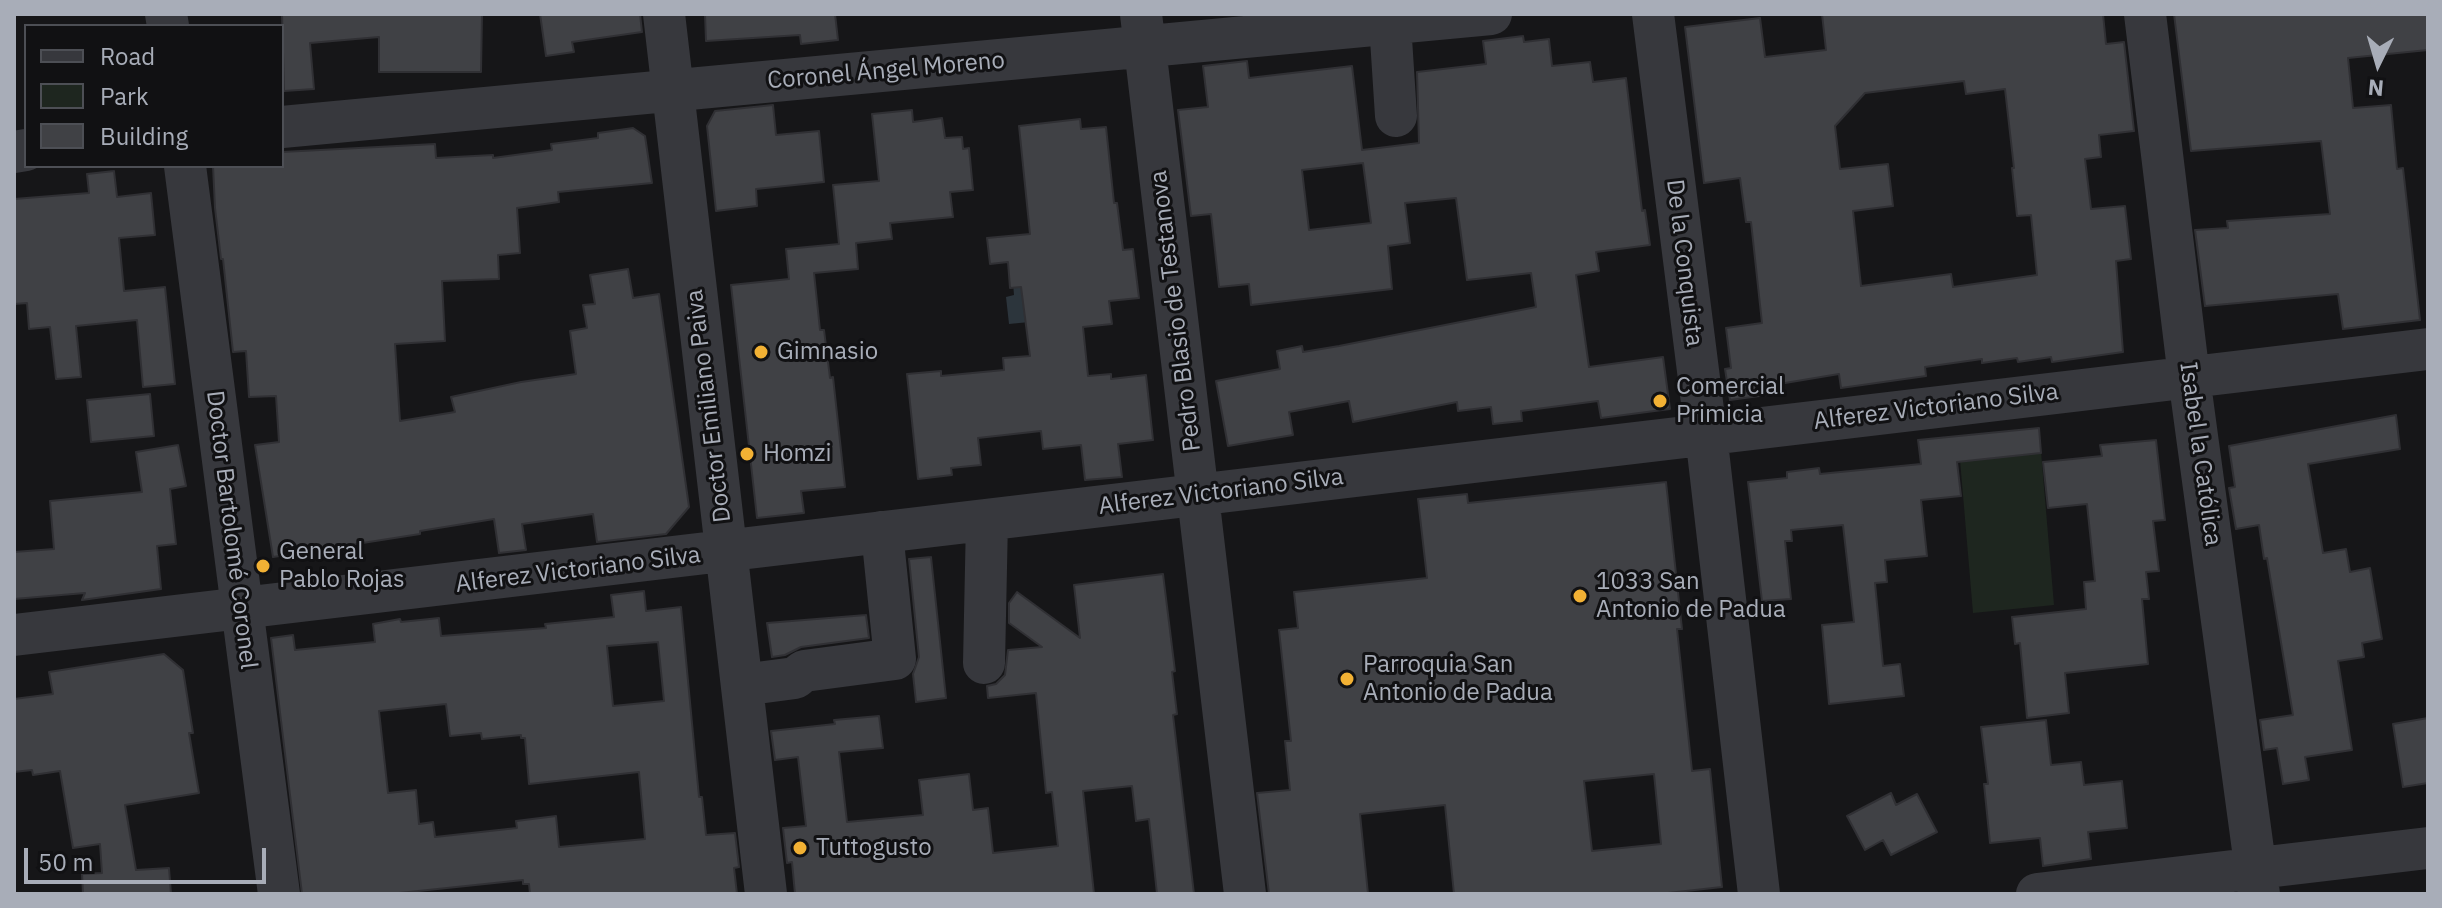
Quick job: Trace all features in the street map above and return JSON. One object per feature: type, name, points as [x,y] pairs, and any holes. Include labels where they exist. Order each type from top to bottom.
[{"type":"street","name":"Doctor Emiliano Paiva","points":[[664,14],[766,894]]},
{"type":"street","name":"Coronel Ángel Moreno","points":[[284,127],[672,90],[1143,30],[1390,23],[1491,14]]},
{"type":"street","name":"De la Conquista","points":[[1653,14],[1759,894]]},
{"type":"street","name":"Isabel la Católica","points":[[2145,14],[2189,377],[2257,881]]},
{"type":"street","points":[[1390,23],[1396,116]]},
{"type":"street","name":"Pedro Blasio de Testanova","points":[[1143,30],[1245,894]]},
{"type":"street","name":"Doctor Bartolomé Coronel","points":[[185,168],[279,894]]},
{"type":"street","name":"Alferez Victoriano Silva","points":[[14,635],[2428,349]]},
{"type":"street","points":[[984,663],[987,520]]},
{"type":"street","points":[[742,685],[795,678],[804,671],[895,659],[882,532]]},
{"type":"street","points":[[2037,894],[2257,881],[2428,848]]},
{"type":"green space","points":[[2040,440],[2054,605],[1973,613],[1959,448]]},
{"type":"shaded area","points":[[1031,281],[1050,320],[1009,324],[1006,297],[1014,295],[1013,283]]},
{"type":"building","points":[[282,14],[482,14],[481,72],[379,72],[379,37],[310,43],[314,89],[284,91]]},
{"type":"building","points":[[540,14],[640,14],[642,32],[572,42],[574,52],[546,56]]},
{"type":"building","points":[[705,14],[835,14],[838,40],[801,44],[800,35],[706,41]]},
{"type":"building","points":[[1822,14],[2103,14],[2106,44],[2124,42],[2134,131],[2099,135],[2101,157],[2085,159],[2091,209],[2125,206],[2131,259],[2116,261],[2123,352],[2052,362],[2051,357],[2018,362],[2017,358],[1982,363],[1982,359],[1925,367],[1926,376],[1841,388],[1839,374],[1773,385],[1774,394],[1730,400],[1725,369],[1731,368],[1726,328],[1762,323],[1751,222],[1746,222],[1740,178],[1704,183],[1685,27],[1760,18],[1765,57],[1826,50]],"holes":[[[1964,81],[1966,94],[2005,89],[2017,216],[2031,215],[2037,275],[1953,287],[1951,274],[1861,286],[1853,211],[1893,206],[1888,164],[1840,169],[1835,126],[1865,93]]]},
{"type":"building","points":[[2174,14],[2428,14],[2428,50],[2348,58],[2353,108],[2391,105],[2397,169],[2403,168],[2420,320],[2343,329],[2338,294],[2205,306],[2195,230],[2228,228],[2227,221],[2330,214],[2321,141],[2191,151]]},
{"type":"building","points":[[1523,36],[1524,42],[1549,39],[1552,66],[1590,62],[1593,82],[1626,78],[1642,211],[1645,210],[1650,245],[1596,252],[1599,271],[1576,275],[1589,367],[1663,357],[1670,409],[1601,418],[1598,401],[1521,411],[1522,421],[1493,424],[1491,407],[1458,411],[1457,402],[1353,422],[1349,401],[1289,412],[1293,435],[1228,446],[1216,381],[1280,369],[1277,351],[1302,346],[1303,352],[1339,346],[1536,307],[1531,273],[1467,280],[1456,198],[1405,203],[1410,243],[1388,246],[1392,289],[1251,305],[1249,284],[1219,287],[1211,214],[1191,216],[1178,110],[1208,107],[1203,66],[1247,61],[1249,78],[1352,66],[1362,150],[1419,143],[1417,72],[1486,64],[1483,41]],"holes":[[[1363,163],[1371,223],[1309,230],[1302,170]]]},
{"type":"building","points":[[773,105],[776,135],[819,131],[824,182],[756,189],[757,206],[716,211],[707,126],[715,111]]},
{"type":"building","points":[[912,110],[913,122],[942,118],[945,138],[962,137],[963,149],[969,148],[973,190],[950,192],[953,217],[890,223],[892,239],[856,243],[858,269],[814,273],[820,330],[824,330],[830,378],[833,377],[845,487],[801,491],[804,513],[757,518],[731,285],[789,279],[786,249],[839,244],[833,185],[879,181],[872,114]]},
{"type":"building","points":[[1080,119],[1081,129],[1106,127],[1114,203],[1117,203],[1123,250],[1133,249],[1139,298],[1109,301],[1112,324],[1083,327],[1088,376],[1111,374],[1111,379],[1146,375],[1153,440],[1118,444],[1122,477],[1085,480],[1081,445],[1043,449],[1041,431],[978,438],[981,465],[951,468],[952,475],[918,479],[907,374],[941,371],[941,376],[1004,370],[1003,358],[1030,356],[1021,287],[1010,288],[1008,262],[990,264],[987,238],[1030,234],[1019,126]]},
{"type":"building","points":[[633,128],[645,136],[652,183],[558,192],[559,202],[517,208],[520,253],[498,255],[499,279],[442,281],[445,341],[395,344],[400,421],[455,412],[451,397],[576,374],[570,331],[587,328],[583,305],[595,304],[590,275],[628,269],[633,298],[659,294],[689,507],[666,534],[597,542],[593,514],[522,524],[526,550],[499,553],[494,519],[273,557],[255,445],[279,442],[276,396],[249,397],[246,351],[233,352],[215,208],[213,168],[284,168],[284,152],[435,144],[436,158],[493,155],[493,158],[552,150],[551,144],[598,138],[598,133]]},
{"type":"building","points":[[114,171],[117,197],[151,193],[155,235],[119,238],[124,291],[165,287],[175,384],[143,387],[137,320],[76,326],[81,377],[56,379],[50,327],[29,329],[27,303],[14,304],[14,199],[89,193],[87,174]]},
{"type":"building","points":[[150,394],[154,436],[91,442],[87,400]]},
{"type":"building","points":[[2396,415],[2400,449],[2308,464],[2323,553],[2346,549],[2350,572],[2370,568],[2382,639],[2362,643],[2364,657],[2338,661],[2352,750],[2305,757],[2309,780],[2283,784],[2277,748],[2264,750],[2260,720],[2293,715],[2259,525],[2236,529],[2229,488],[2235,487],[2229,446]]},
{"type":"building","points":[[2039,428],[2041,453],[1957,462],[1961,496],[1921,500],[1927,556],[1885,560],[1887,582],[1875,583],[1883,666],[1900,664],[1904,696],[1829,704],[1822,625],[1854,622],[1843,525],[1791,530],[1792,541],[1785,541],[1791,599],[1762,601],[1748,482],[1787,478],[1787,472],[1819,468],[1820,474],[1921,464],[1918,440]]},
{"type":"building","points":[[2156,440],[2165,520],[2153,521],[2159,571],[2146,572],[2149,599],[2142,599],[2148,664],[2065,673],[2069,713],[2027,718],[2020,643],[2015,644],[2012,617],[2086,609],[2084,582],[2095,581],[2087,504],[2048,508],[2043,462],[2102,456],[2100,445]]},
{"type":"building","points":[[178,445],[186,486],[170,489],[176,544],[157,546],[161,589],[82,600],[85,593],[14,599],[14,552],[54,549],[50,501],[142,492],[136,452]]},
{"type":"building","points":[[1666,482],[1682,629],[1677,629],[1692,771],[1710,769],[1722,887],[1659,894],[1454,894],[1445,805],[1360,814],[1368,894],[1269,894],[1257,793],[1290,790],[1285,741],[1291,741],[1279,630],[1298,628],[1294,592],[1427,578],[1418,499],[1467,494],[1468,503]],"holes":[[[1654,774],[1661,844],[1592,851],[1584,781]]]},
{"type":"building","points":[[931,557],[946,698],[916,702],[913,674],[919,657],[909,559]]},
{"type":"building","points":[[1163,574],[1175,671],[1172,672],[1177,714],[1173,715],[1194,894],[1157,894],[1149,819],[1136,821],[1132,786],[1083,791],[1094,894],[795,894],[792,862],[787,863],[783,828],[806,826],[798,757],[775,760],[771,731],[879,716],[883,748],[839,752],[847,822],[923,815],[919,780],[969,774],[973,810],[988,808],[993,853],[1058,846],[1052,792],[1046,793],[1036,693],[988,698],[987,686],[996,684],[1005,675],[1008,650],[1042,647],[1009,623],[1009,603],[1017,592],[1080,638],[1074,585]]},
{"type":"building","points":[[644,591],[646,611],[681,607],[699,797],[702,797],[706,835],[735,833],[739,867],[734,868],[737,894],[530,894],[529,884],[523,884],[523,880],[390,894],[302,894],[271,638],[293,635],[295,650],[375,642],[373,624],[400,619],[401,622],[439,618],[441,636],[546,628],[545,624],[614,617],[611,595]],"holes":[[[658,642],[664,701],[613,706],[607,646]],[[446,704],[450,736],[481,733],[482,739],[521,735],[525,738],[529,784],[639,772],[645,839],[559,847],[556,816],[516,821],[517,828],[435,837],[433,822],[419,824],[416,790],[388,793],[379,711]]]},
{"type":"building","points":[[866,615],[869,638],[801,647],[772,657],[767,623]]},
{"type":"building","points":[[164,654],[183,670],[199,793],[125,805],[136,870],[169,868],[171,894],[83,894],[82,874],[102,873],[100,844],[73,848],[60,771],[33,775],[32,770],[14,772],[14,699],[53,694],[49,672]]},
{"type":"building","points":[[2428,718],[2428,783],[2403,787],[2393,724]]},
{"type":"building","points":[[2046,720],[2051,765],[2081,762],[2084,785],[2122,781],[2127,828],[2088,832],[2091,859],[2043,866],[2040,838],[1990,843],[1984,784],[1988,784],[1981,727]]},
{"type":"building","points":[[1891,793],[1896,805],[1917,794],[1937,832],[1891,855],[1883,840],[1865,850],[1847,816]]},
{"type":"place","name":"Gimnasio","points":[[761,352]]},
{"type":"place","name":"Comercial Primicia","points":[[1660,401]]},
{"type":"place","name":"Homzi","points":[[747,454]]},
{"type":"place","name":"General Pablo Rojas","points":[[263,566]]},
{"type":"place","name":"1033 San Antonio de Padua","points":[[1580,596]]},
{"type":"place","name":"Parroquia San Antonio de Padua","points":[[1347,679]]},
{"type":"place","name":"Tuttogusto","points":[[800,848]]}]
